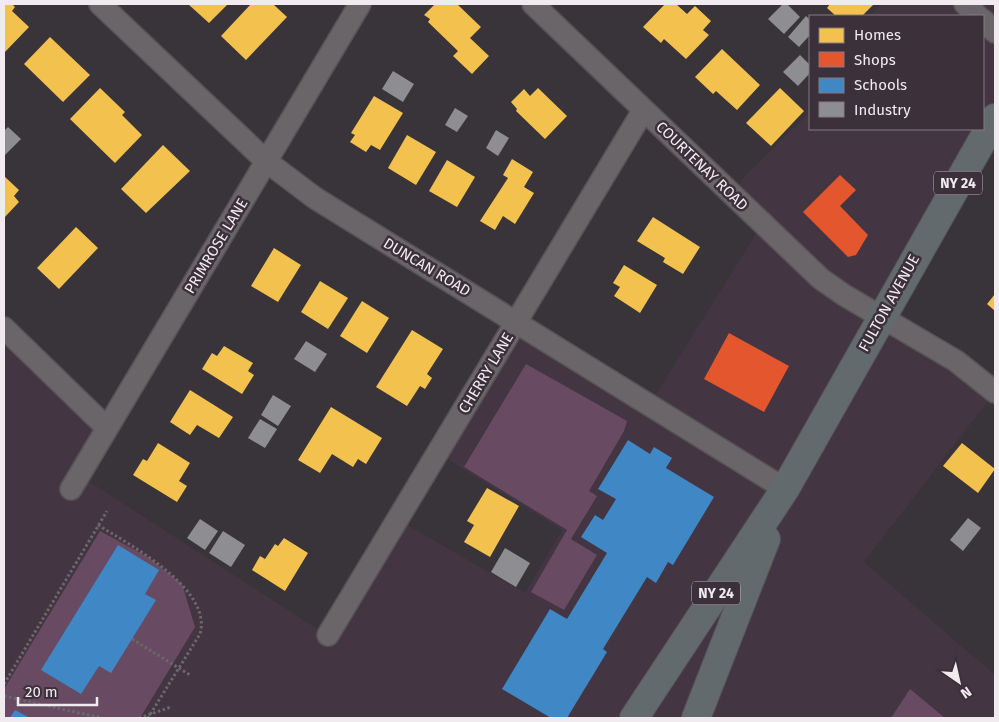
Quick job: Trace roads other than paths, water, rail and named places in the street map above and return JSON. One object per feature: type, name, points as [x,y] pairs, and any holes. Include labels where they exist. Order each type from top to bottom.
[{"type":"main road","name":"FULTON AVENUE","points":[[785,489],[881,316],[995,118]]},
{"type":"main road","name":"NY 24","points":[[634,718],[785,489]]},
{"type":"main road","name":"NY 24","points":[[696,718],[785,489]]},
{"type":"street","name":"DUNCAN ROAD","points":[[100,4],[266,161],[352,222],[517,321],[785,489]]},
{"type":"street","name":"PRIMROSE LANE","points":[[71,489],[360,4]]},
{"type":"street","name":"COURTENAY ROAD","points":[[533,4],[821,279],[844,295],[956,361],[995,392]]},
{"type":"street","points":[[965,4],[977,15]]},
{"type":"street","points":[[984,21],[995,32]]},
{"type":"street","name":"CHERRY LANE","points":[[328,635],[643,111]]},
{"type":"street","points":[[4,328],[108,428]]}]
